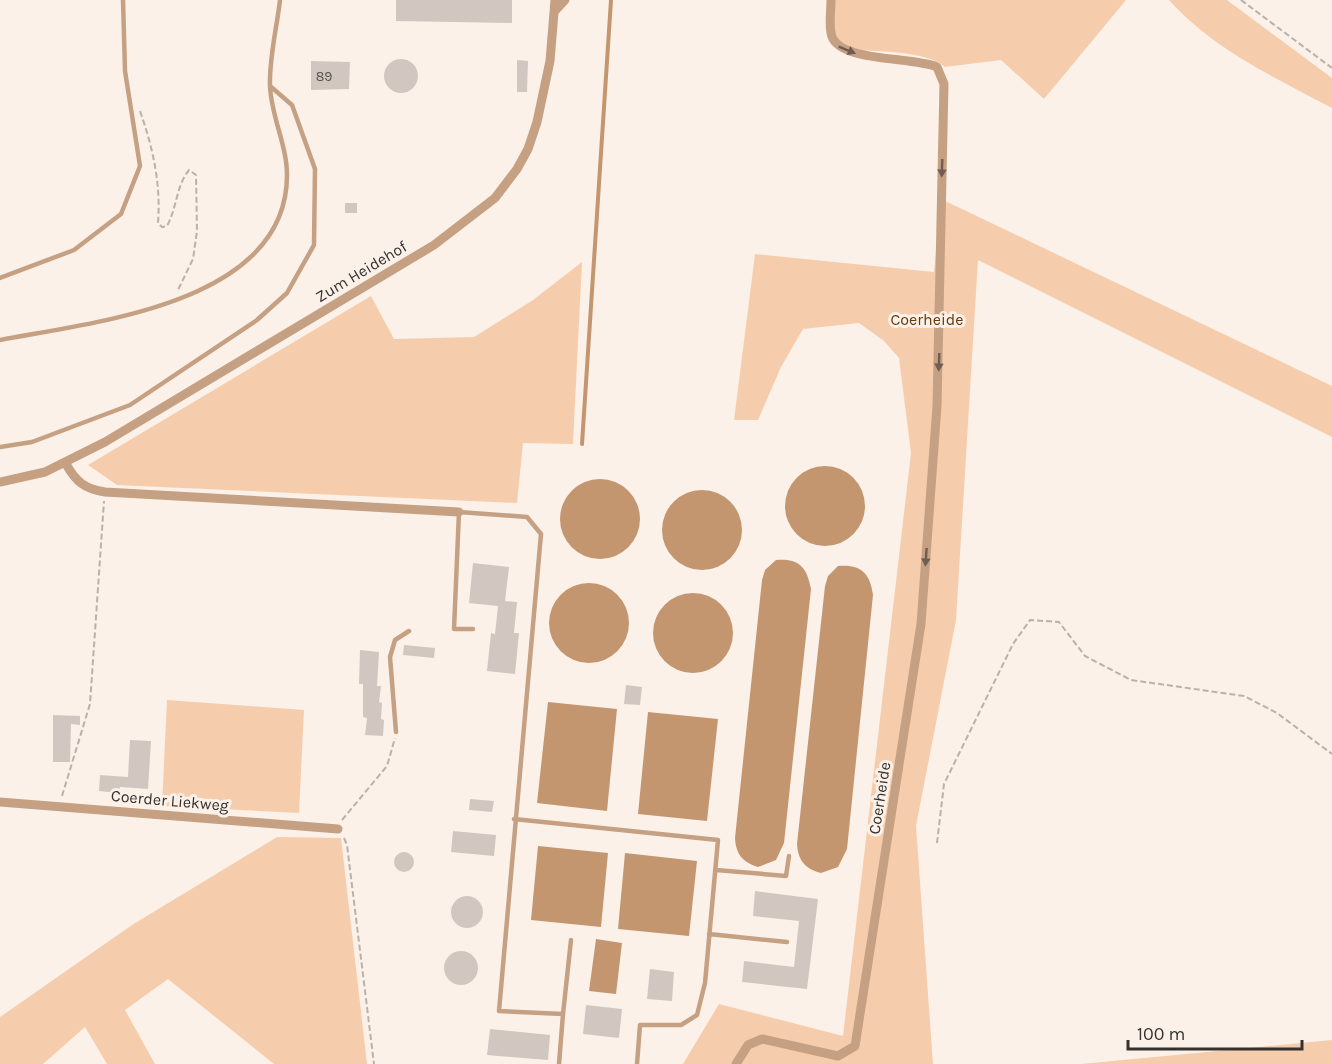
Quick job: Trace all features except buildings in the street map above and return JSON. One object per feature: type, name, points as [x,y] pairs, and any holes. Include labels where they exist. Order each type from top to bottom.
[{"type":"street","name":"Zum Heidehof","points":[[0,482],[27,478],[66,464],[434,245],[495,198],[517,169],[537,122],[545,95],[555,0]]},
{"type":"street","points":[[554,12],[565,0]]},
{"type":"street","name":"Coerheide","points":[[736,1064],[748,1045],[762,1039],[837,1056],[855,1046],[921,624],[937,406],[944,84],[937,68],[925,62],[848,53],[836,45],[831,34],[831,0]]},
{"type":"street","points":[[66,464],[76,480],[86,488],[105,492],[459,512]]},
{"type":"street","name":"Coerder Liekweg","points":[[0,802],[338,829]]},
{"type":"lane","points":[[0,278],[74,250],[121,214],[140,165],[125,71],[123,0]]},
{"type":"lane","points":[[0,340],[145,312],[175,300],[231,273],[255,252],[274,229],[284,204],[287,174],[270,86],[280,0]]},
{"type":"lane","points":[[0,447],[32,442],[130,405],[257,320],[287,293],[314,245],[315,169],[292,105],[270,86]]},
{"type":"lane","points":[[473,629],[454,629],[459,512],[527,517],[541,534],[514,819],[499,1011],[563,1014]]},
{"type":"lane","points":[[396,732],[390,657],[395,640],[409,631]]},
{"type":"lane","points":[[514,819],[718,840],[705,983],[697,1015],[681,1025],[640,1025],[637,1064]]},
{"type":"lane","points":[[716,870],[786,876],[789,856]]},
{"type":"lane","points":[[710,934],[787,942]]},
{"type":"lane","points":[[559,1064],[571,940]]},
{"type":"path","points":[[1241,0],[1332,68]]},
{"type":"path","points":[[138,103],[151,144],[158,180],[158,224],[162,227],[167,226],[172,217],[183,178],[189,170],[196,175],[197,231],[193,259],[175,300]]},
{"type":"path","points":[[60,806],[90,704],[105,492]]},
{"type":"path","points":[[937,843],[944,784],[1012,644],[1030,620],[1059,622],[1084,656],[1131,680],[1244,696],[1277,713],[1332,754]]},
{"type":"path","points":[[374,1064],[347,845],[338,829],[345,815],[387,766],[396,732]]},
{"type":"green space","points":[[834,0],[1126,0],[1044,99],[1001,60],[945,67],[925,57],[848,49],[842,45],[835,34]]},
{"type":"green space","points":[[1169,0],[1227,0],[1332,78],[1332,108],[1225,48],[1205,34]]},
{"type":"green space","name":"Coerheide","points":[[941,199],[1332,386],[1332,437],[978,260],[956,620],[916,826],[933,1064],[683,1064],[719,1004],[843,1036],[911,453],[899,358],[884,341],[859,323],[803,329],[781,367],[758,420],[734,420],[755,254],[934,272]]},
{"type":"green space","points":[[582,262],[573,444],[523,443],[517,503],[117,485],[88,465],[371,296],[394,339],[474,337],[533,300]]},
{"type":"green space","points":[[167,700],[304,710],[299,813],[162,806]]},
{"type":"green space","points":[[277,837],[341,838],[367,1064],[274,1064],[168,979],[125,1010],[155,1064],[107,1064],[85,1027],[43,1064],[0,1064],[0,1017],[132,925]]},
{"type":"green space","points":[[1332,1040],[1332,1064],[1081,1064]]},
{"type":"shaded area","points":[[825,466],[840,469],[853,478],[862,491],[865,506],[862,521],[853,534],[840,543],[825,546],[810,543],[797,534],[788,521],[785,506],[788,491],[797,478],[810,469]]},
{"type":"shaded area","points":[[600,479],[615,482],[628,491],[637,504],[640,519],[637,534],[628,547],[615,556],[600,559],[585,556],[572,547],[563,534],[560,519],[563,504],[572,491],[585,482]]},
{"type":"shaded area","points":[[702,490],[717,493],[730,502],[739,515],[742,530],[739,545],[730,558],[717,567],[702,570],[687,567],[674,558],[665,545],[662,530],[665,515],[674,502],[687,493]]},
{"type":"shaded area","points":[[776,560],[796,562],[801,565],[811,589],[784,843],[776,860],[758,867],[741,857],[735,838],[762,580],[765,570]]},
{"type":"shaded area","points":[[838,566],[858,568],[863,571],[870,581],[873,595],[847,849],[838,867],[821,873],[803,863],[797,844],[825,586],[828,576]]},
{"type":"shaded area","points":[[589,583],[604,586],[617,595],[626,608],[629,623],[626,638],[617,651],[604,660],[589,663],[574,660],[561,651],[552,638],[549,623],[552,608],[561,595],[574,586]]},
{"type":"shaded area","points":[[693,593],[708,596],[721,605],[730,618],[733,633],[730,648],[721,661],[708,670],[693,673],[678,670],[665,661],[656,648],[653,633],[656,618],[665,605],[678,596]]},
{"type":"shaded area","points":[[548,702],[617,709],[607,811],[537,803]]},
{"type":"shaded area","points":[[648,712],[718,719],[707,821],[638,814]]},
{"type":"shaded area","points":[[538,846],[608,853],[601,927],[531,920]]},
{"type":"shaded area","points":[[625,853],[697,861],[689,936],[618,929]]},
{"type":"shaded area","points":[[596,939],[622,943],[616,994],[589,991]]},
{"type":"waterway","points":[[582,444],[611,0]]}]
